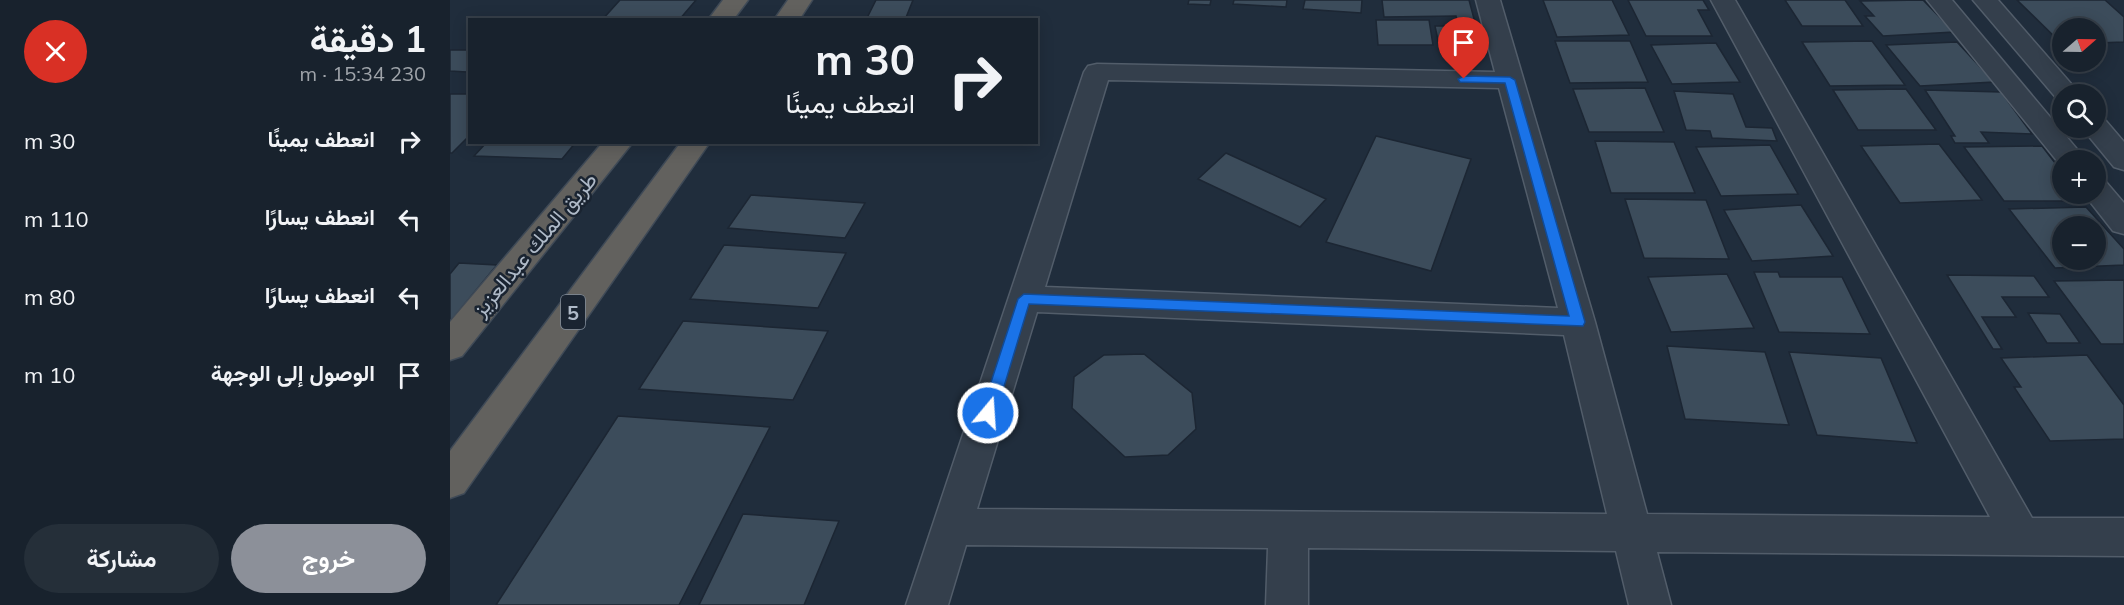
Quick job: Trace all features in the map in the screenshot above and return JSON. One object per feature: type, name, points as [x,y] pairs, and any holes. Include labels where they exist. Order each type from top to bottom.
[{"type":"highway","points":[[722,18],[736,0]]},
{"type":"highway","points":[[787,18],[800,0]]},
{"type":"highway","name":"طريق الملك عبدالعزيز","points":[[452,342],[617,144]]},
{"type":"highway","name":"5","points":[[450,481],[695,144]]},
{"type":"street","points":[[1488,0],[1578,322],[1650,605]]},
{"type":"street","points":[[1723,0],[2021,536]]},
{"type":"street","points":[[1939,0],[2064,150]]},
{"type":"street","points":[[1985,0],[2058,84]]},
{"type":"street","points":[[927,605],[1097,72],[1510,80]]},
{"type":"street","points":[[2105,138],[2124,160]]},
{"type":"street","points":[[2106,201],[2124,223]]},
{"type":"street","points":[[1024,299],[1578,322]]},
{"type":"street","points":[[952,527],[2124,537]]},
{"type":"street","points":[[1287,605],[1288,529]]},
{"type":"building","points":[[620,0],[696,0],[681,18],[604,18]]},
{"type":"building","points":[[876,0],[913,0],[906,18],[867,18]]},
{"type":"building","points":[[1189,0],[1211,0],[1210,5],[1188,4]]},
{"type":"building","points":[[1234,0],[1287,0],[1286,7],[1233,4]]},
{"type":"building","points":[[1305,0],[1362,0],[1361,13],[1303,9]]},
{"type":"building","points":[[1382,0],[1469,0],[1481,45],[1439,45],[1435,26],[1458,26],[1456,16],[1384,17]]},
{"type":"building","points":[[1543,0],[1612,0],[1629,35],[1557,37]]},
{"type":"building","points":[[1628,0],[1703,0],[1709,10],[1698,10],[1712,36],[1646,36]]},
{"type":"building","points":[[1785,0],[1845,0],[1863,26],[1802,26]]},
{"type":"building","points":[[1923,0],[1954,32],[1883,36],[1865,16],[1874,16],[1860,1]]},
{"type":"building","points":[[2017,0],[2105,0],[2124,17],[2124,42],[2106,43],[2106,18],[2052,18],[2052,34]]},
{"type":"building","points":[[1376,20],[1429,20],[1433,45],[1378,45]]},
{"type":"building","points":[[1555,41],[1630,41],[1648,82],[1570,83]]},
{"type":"building","points":[[1872,41],[1905,85],[1830,86],[1802,42]]},
{"type":"building","points":[[1957,42],[1994,82],[1920,86],[1886,45]]},
{"type":"building","points":[[1716,43],[1740,82],[1672,84],[1651,45]]},
{"type":"building","points":[[450,50],[468,50],[468,71],[450,71]]},
{"type":"building","points":[[1645,88],[1664,132],[1589,132],[1573,89]]},
{"type":"building","points":[[1906,89],[1936,130],[1858,130],[1833,90]]},
{"type":"building","points":[[1925,90],[2001,92],[2032,134],[1981,132],[1989,143],[1955,143],[1951,136],[1955,136]]},
{"type":"building","points":[[1674,91],[1733,94],[1746,127],[1772,128],[1777,141],[1712,138],[1710,131],[1686,130]]},
{"type":"building","points":[[450,94],[468,94],[468,137],[450,153]]},
{"type":"building","points":[[1376,136],[1471,159],[1431,271],[1326,242]]},
{"type":"building","points":[[1595,141],[1674,142],[1695,193],[1611,193]]},
{"type":"building","points":[[485,144],[574,144],[562,159],[474,156]]},
{"type":"building","points":[[1939,144],[1982,200],[1900,203],[1861,146]]},
{"type":"building","points":[[1770,145],[1798,194],[1721,196],[1696,147]]},
{"type":"building","points":[[2042,146],[2052,159],[2052,201],[2004,201],[1964,147]]},
{"type":"building","points":[[1226,153],[1326,199],[1300,227],[1198,179]]},
{"type":"building","points":[[751,195],[865,203],[845,238],[728,228]]},
{"type":"building","points":[[1625,199],[1706,200],[1729,259],[1644,258]]},
{"type":"building","points":[[1801,205],[1833,256],[1752,261],[1724,210]]},
{"type":"building","points":[[2086,207],[2094,216],[2052,216],[2052,264],[2009,209]]},
{"type":"building","points":[[2106,229],[2124,249],[2124,265],[2106,266]]},
{"type":"building","points":[[724,245],[846,253],[818,308],[690,299]]},
{"type":"building","points":[[459,263],[497,265],[450,322],[450,274]]},
{"type":"building","points":[[1754,272],[1778,272],[1780,277],[1842,277],[1870,334],[1779,332]]},
{"type":"building","points":[[1727,274],[1754,328],[1671,332],[1648,277]]},
{"type":"building","points":[[1947,275],[2034,276],[2049,297],[2002,297],[2016,317],[1982,317],[2002,349],[1993,349]]},
{"type":"building","points":[[2124,280],[2124,344],[2101,344],[2054,281]]},
{"type":"building","points":[[2028,313],[2060,314],[2080,343],[2047,343]]},
{"type":"building","points":[[683,321],[828,331],[793,400],[639,389]]},
{"type":"building","points":[[1667,346],[1765,352],[1789,425],[1685,419]]},
{"type":"building","points":[[1789,352],[1881,358],[1917,443],[1817,435]]},
{"type":"building","points":[[1144,354],[1192,393],[1196,429],[1168,455],[1125,457],[1072,408],[1074,377],[1104,355]]},
{"type":"building","points":[[2087,355],[2124,405],[2124,439],[2050,441],[2014,387],[2021,387],[2001,358]]},
{"type":"building","points":[[618,416],[770,427],[679,605],[496,605]]},
{"type":"building","points":[[743,514],[839,521],[804,605],[699,605]]},
{"type":"route","points":[[988,413],[1024,299],[1578,322],[1510,80],[1464,79]]}]
